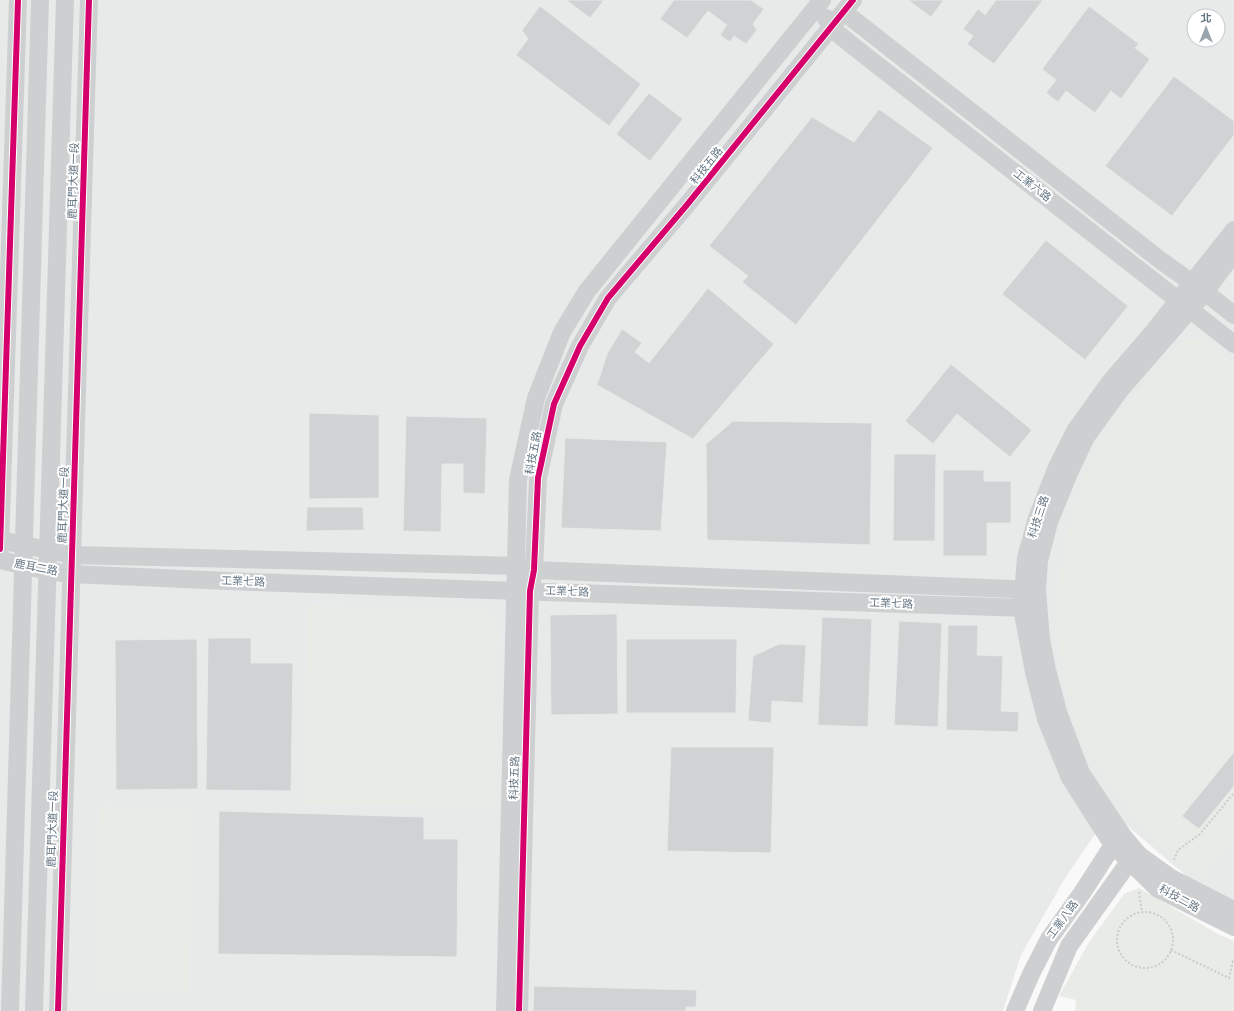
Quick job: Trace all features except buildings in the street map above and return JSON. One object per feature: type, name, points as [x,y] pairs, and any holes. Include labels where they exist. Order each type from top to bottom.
[{"type":"street","points":[[0,543],[18,0]]},
{"type":"street","points":[[10,1011],[40,0]]},
{"type":"street","name":"鹿耳門大道一段","points":[[34,1011],[65,0]]},
{"type":"street","name":"鹿耳門大道一段","points":[[58,1011],[89,0]]},
{"type":"street","points":[[818,1],[831,28]]},
{"type":"street","name":"科技五路","points":[[519,1011],[523,591],[516,566],[518,480],[536,398],[562,332],[587,291],[818,1]]},
{"type":"street","name":"科技五路","points":[[505,1011],[523,591],[534,570],[538,478],[554,404],[580,346],[608,298],[686,206],[849,6]]},
{"type":"street","name":"工業六路","points":[[849,6],[1160,260],[1199,287],[1234,316]]},
{"type":"street","name":"工業六路","points":[[831,28],[1234,344]]},
{"type":"street","name":"科技三路","points":[[1199,287],[1234,230]]},
{"type":"street","name":"科技三路","points":[[1118,841],[1081,773],[1059,715],[1047,670],[1041,639],[1030,610],[1030,589],[1026,558],[1037,518],[1057,467],[1075,431],[1110,382],[1153,332],[1184,305],[1199,287],[1234,253]]},
{"type":"street","name":"鹿耳二路","points":[[0,543],[24,545],[72,555]]},
{"type":"street","name":"工業七路","points":[[72,555],[516,566],[534,570],[1030,589]]},
{"type":"street","name":"鹿耳二路","points":[[0,560],[48,571],[71,574]]},
{"type":"street","name":"工業七路","points":[[71,574],[243,582],[1030,610]]},
{"type":"street","name":"科技二路","points":[[1118,841],[1134,858],[1158,889],[1234,927]]},
{"type":"street","name":"工業八路","points":[[1015,1011],[1030,974],[1048,939],[1118,841]]},
{"type":"street","name":"科技二路","points":[[1134,858],[1234,910]]},
{"type":"street","name":"工業八路","points":[[1042,1011],[1069,946],[1134,858]]},
{"type":"path","points":[[1174,860],[1178,850],[1200,834],[1234,793]]},
{"type":"path","points":[[1139,891],[1142,912]]},
{"type":"path","points":[[1142,912],[1151,913],[1160,917],[1167,923],[1172,936],[1171,950],[1166,958],[1160,964],[1142,968],[1134,966],[1126,961],[1120,954],[1117,946],[1119,928],[1125,920],[1142,912]]},
{"type":"path","points":[[1171,950],[1229,978],[1234,961]]},
{"type":"shaded area","points":[[0,0],[1234,0],[1234,900],[1190,879],[1124,823],[1098,830],[1065,878],[1021,955],[1003,1011],[0,1011]]},
{"type":"shaded area","points":[[1203,339],[1234,364],[1234,732],[1150,838],[1081,741],[1065,682],[1056,617],[1060,570],[1069,528],[1084,476],[1114,419],[1180,342]]},
{"type":"shaded area","points":[[309,605],[482,607],[499,628],[496,807],[302,803]]},
{"type":"shaded area","points":[[1234,738],[1234,836],[1202,879],[1152,841]]},
{"type":"shaded area","points":[[99,805],[190,808],[189,994],[96,992]]},
{"type":"shaded area","points":[[1139,888],[1218,934],[1234,941],[1234,1011],[1075,1011],[1076,1000],[1059,996],[1088,944],[1124,894]]},
{"type":"cycle path","points":[[0,549],[18,0]]},
{"type":"cycle path","points":[[58,1011],[89,0]]},
{"type":"cycle path","points":[[519,1011],[530,591],[534,570],[538,478],[554,404],[580,346],[608,298],[686,206],[853,0]]}]
